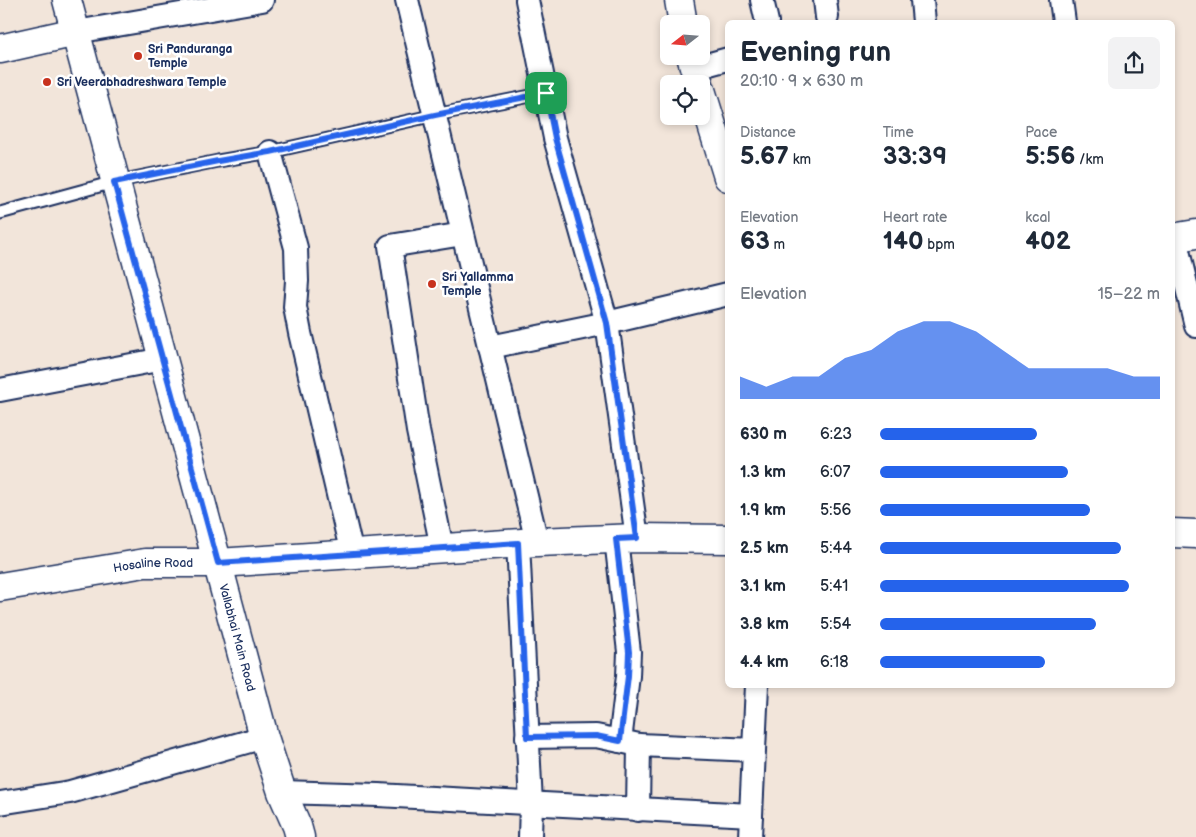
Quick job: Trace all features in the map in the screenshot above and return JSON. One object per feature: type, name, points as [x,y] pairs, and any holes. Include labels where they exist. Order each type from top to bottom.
[{"type":"street","name":"Vallabhai Main Road","points":[[67,0],[114,182],[264,737],[282,792],[300,837]]},
{"type":"street","points":[[0,49],[220,3],[262,0]]},
{"type":"street","points":[[407,0],[490,347],[527,543],[527,737],[531,804],[530,837]]},
{"type":"street","points":[[527,0],[555,138],[607,323],[626,539],[630,743],[638,810]]},
{"type":"street","points":[[679,0],[682,15]]},
{"type":"street","points":[[762,0],[767,20]]},
{"type":"street","points":[[922,0],[924,20]]},
{"type":"street","points":[[1061,0],[1064,20]]},
{"type":"street","points":[[725,60],[697,74],[725,166]]},
{"type":"street","points":[[270,152],[296,248],[297,281],[295,307],[300,333],[352,554]]},
{"type":"street","points":[[442,548],[418,431],[390,246],[463,234]]},
{"type":"street","points":[[1181,237],[1196,326]]},
{"type":"street","points":[[490,347],[607,323],[725,295]]},
{"type":"street","points":[[0,390],[163,359]]},
{"type":"street","points":[[1175,533],[1196,534]]},
{"type":"street","name":"Hosaline Road","points":[[0,587],[145,563],[218,563],[527,543],[626,539],[725,540]]},
{"type":"street","points":[[282,792],[638,810],[751,826],[757,688]]},
{"type":"street","points":[[527,737],[596,736],[630,743],[754,750]]},
{"type":"street","points":[[0,803],[70,792],[264,737]]},
{"type":"lane","points":[[0,213],[114,182],[270,152],[435,115],[546,93]]},
{"type":"place","name":"Sri Panduranga Temple","points":[[138,56]]},
{"type":"place","name":"Sri Veerabhadreshwara Temple","points":[[47,82]]},
{"type":"place","name":"Sri Yallamma Temple","points":[[432,284]]},
{"type":"route","points":[[546,93],[555,138],[607,323],[637,538],[616,539],[629,652],[620,741],[596,736],[527,737],[518,543],[218,563],[114,182],[270,152],[435,115],[546,93]]}]
